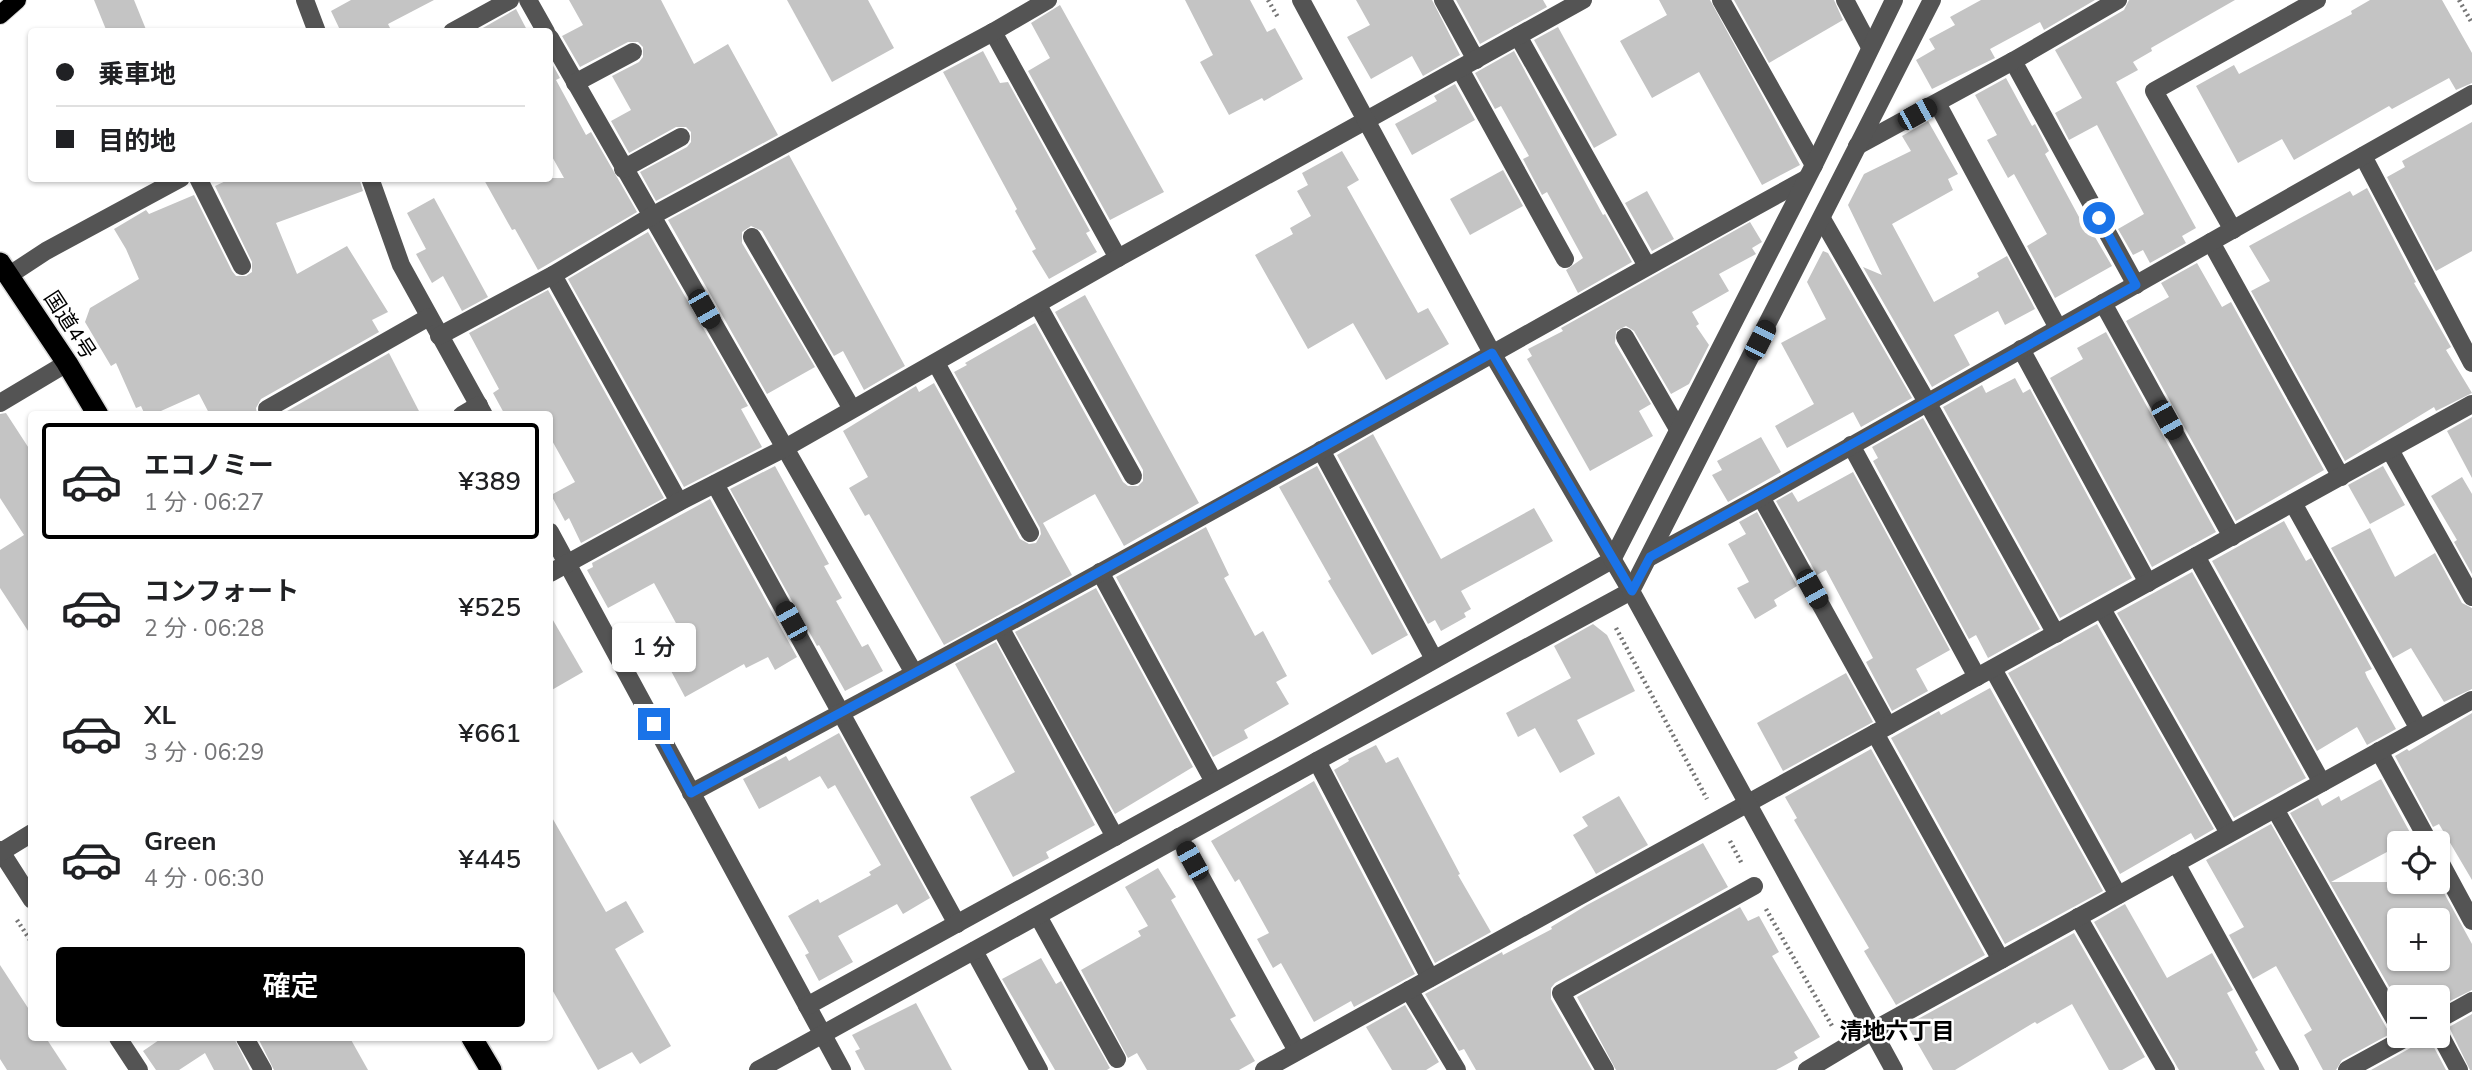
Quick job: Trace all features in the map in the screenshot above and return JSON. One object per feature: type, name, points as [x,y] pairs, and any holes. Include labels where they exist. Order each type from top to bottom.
[{"type":"highway","name":"国道4号","points":[[4,270],[67,363],[96,411]]},
{"type":"highway","points":[[474,1041],[491,1070]]},
{"type":"main road","points":[[0,15],[17,0]]},
{"type":"street","points":[[305,0],[316,28]]},
{"type":"street","points":[[459,28],[510,0]]},
{"type":"street","points":[[528,0],[544,28]]},
{"type":"street","points":[[439,336],[553,275],[650,217],[1048,0]]},
{"type":"street","points":[[1301,0],[1492,353],[1632,591],[1894,1070]]},
{"type":"street","points":[[1443,0],[1468,64],[1564,259]]},
{"type":"street","points":[[553,571],[852,410],[1118,258],[1583,0]]},
{"type":"street","points":[[1721,0],[1810,172]]},
{"type":"street","points":[[1844,0],[1870,47]]},
{"type":"street","points":[[807,1006],[1612,560],[1810,172],[1894,0]]},
{"type":"street","points":[[758,1070],[1317,761],[1632,591],[1932,0]]},
{"type":"street","points":[[1857,146],[2118,0]]},
{"type":"street","points":[[2233,230],[2154,92],[2317,0]]},
{"type":"street","points":[[993,32],[1118,258]]},
{"type":"street","points":[[1518,36],[1647,266]]},
{"type":"street","points":[[553,43],[650,217],[914,673]]},
{"type":"street","points":[[575,83],[633,52]]},
{"type":"street","points":[[2013,61],[2136,285]]},
{"type":"street","points":[[1650,557],[2472,94]]},
{"type":"street","points":[[1937,103],[2058,328]]},
{"type":"street","points":[[623,169],[681,137]]},
{"type":"street","points":[[2363,156],[2472,363]]},
{"type":"street","points":[[691,793],[1321,450],[1810,172]]},
{"type":"street","points":[[4,270],[46,251],[174,182]]},
{"type":"street","points":[[200,182],[242,266]]},
{"type":"street","points":[[371,182],[401,265],[482,410]]},
{"type":"street","points":[[1822,219],[2056,634]]},
{"type":"street","points":[[752,237],[852,410]]},
{"type":"street","points":[[2211,242],[2341,477]]},
{"type":"street","points":[[553,275],[679,502]]},
{"type":"street","points":[[2102,303],[2232,537]]},
{"type":"street","points":[[1038,305],[1133,476]]},
{"type":"street","points":[[267,409],[429,317]]},
{"type":"street","points":[[1625,337],[1678,429]]},
{"type":"street","points":[[2021,349],[2148,583]]},
{"type":"street","points":[[0,403],[67,363]]},
{"type":"street","points":[[936,363],[1030,533]]},
{"type":"street","points":[[1264,1070],[2472,404]]},
{"type":"street","points":[[1851,446],[1977,677]]},
{"type":"street","points":[[1321,450],[1434,659]]},
{"type":"street","points":[[2390,450],[2472,597]]},
{"type":"street","points":[[715,484],[957,924]]},
{"type":"street","points":[[1761,496],[2001,960]]},
{"type":"street","points":[[2293,503],[2418,729]]},
{"type":"street","points":[[553,537],[842,1070]]},
{"type":"street","points":[[2196,556],[2322,783]]},
{"type":"street","points":[[1100,572],[1214,782]]},
{"type":"street","points":[[2102,609],[2229,834]]},
{"type":"street","points":[[1000,627],[1115,837]]},
{"type":"street","points":[[1993,668],[2118,895]]},
{"type":"street","points":[[1807,1070],[1872,1031],[2472,700]]},
{"type":"street","points":[[2379,751],[2423,831]]},
{"type":"street","points":[[1317,761],[1430,978]]},
{"type":"street","points":[[2275,809],[2387,1003]]},
{"type":"street","points":[[28,834],[1,851],[28,894]]},
{"type":"street","points":[[1179,837],[1297,1051]]},
{"type":"street","points":[[2176,863],[2290,1070]]},
{"type":"street","points":[[2450,880],[2472,921]]},
{"type":"street","points":[[1605,1070],[1561,993],[1754,886]]},
{"type":"street","points":[[1038,916],[1116,1059]]},
{"type":"street","points":[[2078,917],[2166,1070]]},
{"type":"street","points":[[974,951],[1039,1070]]},
{"type":"street","points":[[1409,989],[1457,1070]]},
{"type":"street","points":[[2450,1013],[2472,1001]]},
{"type":"street","points":[[125,1041],[139,1070]]},
{"type":"street","points":[[247,1041],[263,1070]]},
{"type":"street","points":[[2347,1070],[2387,1045]]},
{"type":"street","points":[[2447,1048],[2459,1070]]},
{"type":"path","points":[[2459,0],[2472,23]]},
{"type":"building","points":[[94,0],[134,0],[145,28],[105,28]]},
{"type":"building","points":[[351,0],[434,0],[388,24],[390,28],[339,28],[331,11]]},
{"type":"building","points":[[569,0],[661,0],[694,64],[728,44],[778,135],[656,201],[640,172],[687,147],[691,142],[691,132],[686,127],[676,127],[629,153],[611,121],[631,110],[612,76],[639,62],[643,57],[643,47],[638,42],[628,42],[580,67],[562,36],[583,25]]},
{"type":"building","points":[[787,0],[868,0],[894,48],[832,82]]},
{"type":"building","points":[[1185,0],[1250,0],[1267,32],[1275,28],[1303,79],[1264,101],[1262,98],[1229,115],[1200,62],[1213,55]]},
{"type":"building","points":[[1356,0],[1432,0],[1460,55],[1423,76],[1412,56],[1371,79],[1347,37],[1370,25]]},
{"type":"building","points":[[1456,0],[1543,0],[1547,7],[1480,44]]},
{"type":"building","points":[[1659,0],[1710,0],[1800,165],[1762,185],[1699,72],[1652,98],[1620,41],[1667,15]]},
{"type":"building","points":[[1734,0],[1834,0],[1843,20],[1769,63]]},
{"type":"building","points":[[1981,0],[2095,0],[2044,30],[2040,22],[1990,49],[1995,58],[1932,89],[1916,60],[1935,49],[1929,39],[1955,25],[1950,17]]},
{"type":"building","points":[[2129,0],[2235,0],[2151,48],[2152,51],[2133,62],[2138,70],[2116,82],[2196,228],[2182,236],[2186,243],[2150,263],[2143,250],[2133,255],[2118,229],[2144,214],[2097,125],[2069,140],[2055,113],[2082,98],[2055,50],[2124,10]]},
{"type":"building","points":[[2370,0],[2442,0],[2472,53],[2472,83],[2456,90],[2449,78],[2392,109],[2389,106],[2294,160],[2282,139],[2238,163],[2196,86],[2234,65],[2239,74],[2352,14],[2351,11]]},
{"type":"building","points":[[1060,5],[1164,192],[1110,220],[1028,71],[1050,58],[1031,23]]},
{"type":"building","points":[[516,9],[526,28],[483,28]]},
{"type":"building","points":[[1558,27],[1617,135],[1594,148],[1534,40]]},
{"type":"building","points":[[983,51],[1000,83],[1008,82],[1090,231],[1086,233],[1097,252],[1049,279],[1032,251],[1036,249],[1015,211],[1017,209],[943,72]]},
{"type":"building","points":[[1514,51],[1603,215],[1605,214],[1632,262],[1578,293],[1566,270],[1583,258],[1547,192],[1542,195],[1523,159],[1529,156],[1501,106],[1495,109],[1475,73]]},
{"type":"building","points":[[553,65],[560,78],[556,80],[586,135],[591,132],[637,212],[538,270],[485,182],[553,182],[553,178],[564,178],[553,158]]},
{"type":"building","points":[[2006,78],[2032,126],[2035,124],[2049,151],[2045,154],[2079,217],[2082,215],[2112,266],[2055,298],[2027,246],[2047,234],[2014,174],[2008,178],[1987,140],[1997,135],[1975,95]]},
{"type":"building","points":[[1455,84],[1475,120],[1412,155],[1395,124],[1437,101],[1434,96]]},
{"type":"building","points":[[1928,121],[1958,174],[1948,179],[1953,190],[1892,224],[1934,302],[1979,277],[1977,273],[2007,256],[2035,309],[2005,325],[1998,311],[1954,335],[1970,365],[1932,387],[1863,267],[1882,275],[1848,205],[1864,174],[1911,151],[1902,136]]},
{"type":"building","points":[[2472,122],[2472,251],[2436,271],[2387,177],[2405,167],[2402,161]]},
{"type":"building","points":[[1342,151],[1359,180],[1347,187],[1418,313],[1428,308],[1449,344],[1386,380],[1353,323],[1308,349],[1255,255],[1293,234],[1290,228],[1311,216],[1297,191],[1308,185],[1302,173]]},
{"type":"building","points":[[789,155],[905,366],[864,390],[843,351],[834,356],[762,231],[751,226],[742,232],[742,243],[815,367],[767,394],[668,220]]},
{"type":"building","points":[[1503,170],[1523,206],[1470,235],[1450,199]]},
{"type":"building","points":[[224,182],[360,182],[363,191],[276,223],[297,274],[347,246],[388,312],[372,320],[379,332],[261,399],[256,411],[208,411],[199,394],[161,411],[143,411],[141,406],[136,408],[116,363],[111,366],[85,322],[90,308],[139,279],[114,229],[146,210],[149,214],[194,195],[232,271],[236,276],[246,276],[252,272],[252,262],[215,186]]},
{"type":"building","points":[[2367,188],[2416,282],[2414,283],[2451,347],[2446,350],[2472,393],[2436,411],[2434,407],[2345,461],[2251,291],[2270,281],[2249,246],[2350,191],[2353,196]]},
{"type":"building","points":[[1647,191],[1674,239],[1652,251],[1625,203]]},
{"type":"building","points":[[434,198],[488,297],[462,311],[443,276],[432,283],[416,254],[426,249],[407,213]]},
{"type":"building","points":[[1750,222],[1762,242],[1752,248],[1756,254],[1719,274],[1729,291],[1692,312],[1699,324],[1696,326],[1709,345],[1689,384],[1671,394],[1634,331],[1626,326],[1616,331],[1615,343],[1651,404],[1639,411],[1653,436],[1590,471],[1527,359],[1532,356],[1528,349]]},
{"type":"building","points":[[648,232],[748,406],[741,409],[762,447],[684,487],[568,279]]},
{"type":"building","points":[[1823,251],[1828,253],[1912,398],[1861,427],[1853,412],[1787,448],[1775,426],[1814,404],[1781,343],[1826,319],[1807,282]]},
{"type":"building","points":[[2197,263],[2222,307],[2231,302],[2324,470],[2236,521],[2126,321],[2169,297],[2161,283]]},
{"type":"building","points":[[548,290],[664,498],[581,543],[569,518],[565,521],[553,499],[553,494],[575,482],[553,442],[553,411],[503,411],[493,393],[499,389],[469,333]]},
{"type":"building","points":[[1085,295],[1199,503],[1124,546],[1095,494],[1043,523],[1072,575],[944,645],[869,514],[865,516],[849,488],[868,477],[843,431],[916,386],[919,392],[934,383],[1020,539],[1029,544],[1036,543],[1041,534],[1040,528],[954,372],[1035,323],[1123,482],[1128,486],[1138,486],[1143,481],[1143,470],[1055,312]]},
{"type":"building","points":[[2106,332],[2216,532],[2152,567],[2050,378],[2083,359],[2077,348]]},
{"type":"building","points":[[389,353],[419,411],[287,411]]},
{"type":"building","points":[[2015,378],[2023,393],[2030,389],[2132,578],[2060,618],[1943,407],[1982,385],[1986,393]]},
{"type":"building","points":[[6,413],[28,447],[28,631],[0,588],[0,550],[24,535],[0,498],[0,414]]},
{"type":"building","points":[[2472,417],[2472,478],[2447,431]]},
{"type":"building","points":[[1923,418],[2040,629],[1988,658],[1976,635],[1969,639],[1873,461],[1878,458],[1872,447]]},
{"type":"building","points":[[1373,434],[1441,559],[1534,508],[1553,541],[1461,591],[1471,609],[1464,613],[1466,617],[1441,631],[1435,620],[1428,624],[1337,455]]},
{"type":"building","points":[[1761,437],[1781,472],[1728,502],[1712,475],[1722,470],[1717,461]]},
{"type":"building","points":[[775,466],[829,564],[824,566],[842,598],[836,601],[862,647],[868,644],[883,671],[845,691],[730,489]]},
{"type":"building","points":[[1317,466],[1408,635],[1372,655],[1328,581],[1331,579],[1279,487]]},
{"type":"building","points":[[2383,466],[2405,505],[2370,524],[2348,485]]},
{"type":"building","points":[[1853,472],[1950,650],[1916,669],[1928,691],[1892,711],[1866,662],[1873,658],[1826,570],[1817,575],[1776,501],[1792,492],[1798,502]]},
{"type":"building","points":[[2462,477],[2472,494],[2472,574],[2454,542],[2457,540],[2431,496]]},
{"type":"building","points":[[710,499],[797,657],[775,670],[768,657],[746,668],[744,664],[685,697],[670,669],[694,656],[654,583],[608,608],[587,570],[593,567],[592,563]]},
{"type":"building","points":[[1757,512],[1797,586],[1774,600],[1777,606],[1755,619],[1737,588],[1749,582],[1728,544],[1746,534],[1739,522]]},
{"type":"building","points":[[2284,521],[2306,561],[2311,558],[2372,669],[2365,672],[2367,677],[2396,729],[2367,745],[2357,727],[2317,751],[2212,561]]},
{"type":"building","points":[[1206,527],[1229,575],[1224,578],[1255,636],[1263,631],[1287,676],[1276,682],[1289,704],[1244,730],[1248,738],[1213,757],[1116,577]]},
{"type":"building","points":[[2370,528],[2395,577],[2435,553],[2462,603],[2472,608],[2472,689],[2444,702],[2411,648],[2393,658],[2331,548]]},
{"type":"building","points":[[2192,572],[2306,778],[2234,818],[2117,613]]},
{"type":"building","points":[[1096,588],[1193,767],[1115,814],[1015,632]]},
{"type":"building","points":[[553,620],[583,672],[553,689]]},
{"type":"building","points":[[1593,624],[1607,635],[1635,691],[1577,720],[1595,754],[1560,773],[1535,728],[1518,737],[1506,713],[1571,678],[1554,646]]},
{"type":"building","points":[[2097,624],[2214,829],[2195,840],[2191,833],[2120,874],[2008,673]]},
{"type":"building","points":[[996,642],[1095,825],[1046,852],[1049,858],[1013,877],[970,797],[1015,772],[955,664]]},
{"type":"building","points":[[1846,673],[1873,722],[1783,771],[1757,723]]},
{"type":"building","points":[[1990,688],[2103,891],[2005,944],[1891,738],[1939,711],[1941,715]]},
{"type":"building","points":[[2472,713],[2472,880],[2450,843],[2450,831],[2443,831],[2439,824],[2433,827],[2395,756],[2407,749],[2409,751]]},
{"type":"building","points":[[839,733],[930,898],[903,914],[897,904],[838,936],[853,962],[819,981],[805,955],[809,953],[788,916],[818,899],[820,903],[871,875],[869,872],[881,865],[835,785],[828,789],[820,776],[759,809],[743,779],[786,756],[789,761]]},
{"type":"building","points":[[1376,745],[1386,763],[1398,757],[1460,874],[1458,875],[1491,932],[1435,963],[1334,770],[1349,761],[1348,759]]},
{"type":"building","points":[[1871,749],[1985,955],[1896,1005],[1864,951],[1869,948],[1794,820],[1797,818],[1785,797]]},
{"type":"building","points":[[2381,779],[2409,831],[2387,831],[2387,852],[2331,882],[2387,882],[2387,894],[2445,894],[2472,944],[2472,990],[2450,1001],[2450,985],[2388,985],[2290,813],[2318,798],[2322,806],[2339,796],[2341,801]]},
{"type":"building","points":[[1314,781],[1415,974],[1354,1007],[1351,1001],[1314,1022],[1281,963],[1273,968],[1257,939],[1269,933],[1239,879],[1235,882],[1211,841]]},
{"type":"building","points":[[1619,796],[1648,845],[1596,874],[1573,835],[1588,826],[1582,817]]},
{"type":"building","points":[[553,819],[606,912],[626,901],[644,932],[615,949],[671,1046],[640,1064],[632,1052],[598,1070],[553,991]]},
{"type":"building","points":[[2271,824],[2387,1029],[2387,1036],[2342,1060],[2336,1070],[2323,1070],[2304,1035],[2312,1030],[2276,966],[2253,979],[2229,935],[2244,927],[2206,860]]},
{"type":"building","points":[[1703,843],[1728,887],[1555,983],[1551,988],[1551,999],[1592,1070],[1476,1070],[1464,1049],[1459,1051],[1425,994],[1502,952],[1503,955],[1552,929],[1551,927],[1587,905]]},
{"type":"building","points":[[1158,868],[1176,897],[1171,900],[1236,1016],[1230,1019],[1255,1061],[1239,1070],[1147,1070],[1137,1053],[1128,1058],[1081,970],[1141,936],[1138,931],[1148,926],[1125,887]]},
{"type":"building","points":[[2125,904],[2167,978],[2212,953],[2233,990],[2227,993],[2258,1050],[2255,1052],[2265,1070],[2179,1070],[2094,922]]},
{"type":"building","points":[[1740,907],[1748,921],[1759,916],[1779,952],[1772,956],[1820,1037],[1794,1052],[1798,1058],[1776,1070],[1616,1070],[1577,997]]},
{"type":"building","points":[[2074,933],[2145,1057],[2122,1070],[2109,1070],[2072,1004],[2037,1024],[2035,1022],[1955,1070],[1933,1070],[1907,1025]]},
{"type":"building","points":[[1041,958],[1056,984],[1061,981],[1110,1068],[1107,1070],[1055,1070],[1002,979]]},
{"type":"building","points":[[0,965],[28,1008],[28,1041],[48,1041],[67,1070],[7,1070],[0,1059]]},
{"type":"building","points":[[916,1003],[952,1070],[865,1070],[855,1051],[860,1049],[852,1035]]},
{"type":"building","points":[[1405,1005],[1439,1062],[1426,1070],[1392,1070],[1366,1027]]},
{"type":"building","points":[[2472,1014],[2472,1070],[2470,1070],[2450,1026]]},
{"type":"building","points":[[158,1041],[236,1041],[250,1070],[214,1070],[205,1053],[179,1070],[156,1070],[143,1051]]},
{"type":"building","points":[[260,1041],[352,1041],[368,1070],[274,1070]]},
{"type":"building","points":[[2410,1048],[2434,1048],[2446,1070],[2371,1070]]},
{"type":"district","name":"清地六丁目","points":[[1897,1031]]},
{"type":"route","points":[[654,724],[691,793],[1000,627],[1492,353],[1632,591],[1650,557],[2136,285],[2099,218]]}]
